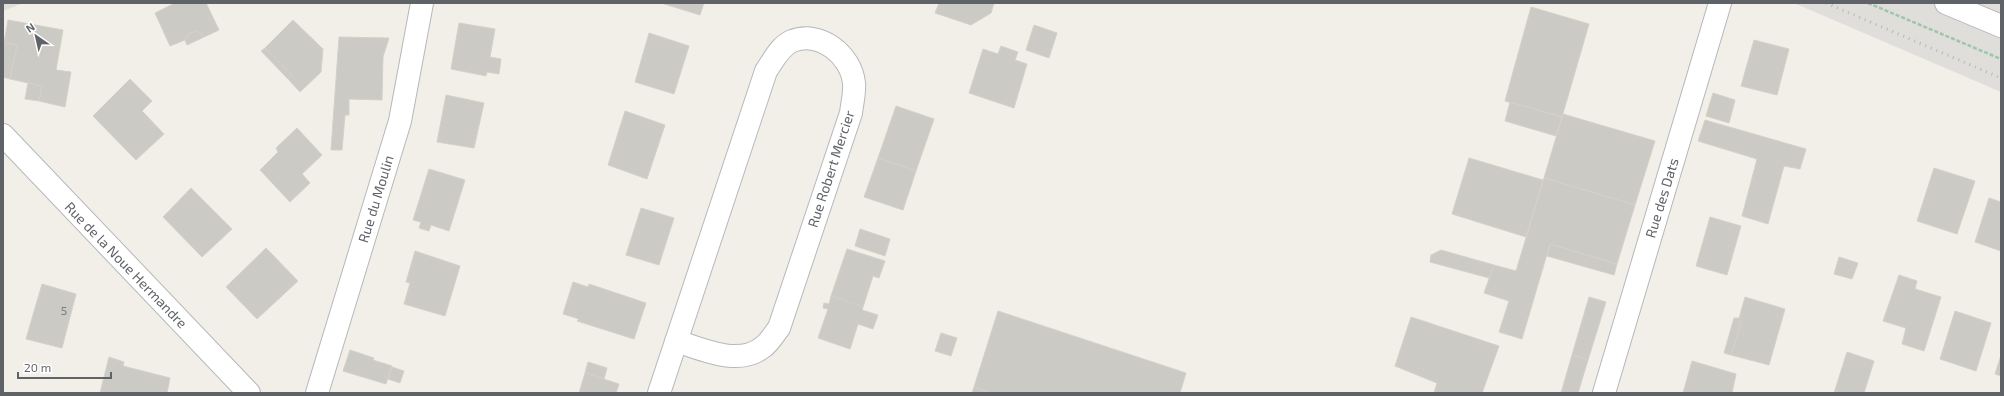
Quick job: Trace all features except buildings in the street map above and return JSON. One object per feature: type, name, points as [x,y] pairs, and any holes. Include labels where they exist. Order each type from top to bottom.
[{"type":"street","name":"Rue du Moulin","points":[[317,393],[400,120],[422,3]]},
{"type":"street","name":"Rue des Dats","points":[[1604,393],[1720,3]]},
{"type":"street","points":[[1946,3],[2001,26]]},
{"type":"street","name":"Rue Robert Mercier","points":[[659,393],[676,341],[766,71],[780,51],[792,41],[810,38],[835,48],[849,66],[854,84],[850,114],[779,328],[763,347],[746,356],[726,356],[676,341]]},
{"type":"street","name":"Rue de la Noue Hermandre","points":[[3,135],[249,393]]},
{"type":"path","points":[[1868,3],[2001,59]]},
{"type":"shaded area","points":[[3,3],[23,3],[3,11]]},
{"type":"shaded area","points":[[1794,3],[2001,3],[2001,92]]},
{"type":"railway","points":[[1826,3],[2001,78]]}]
